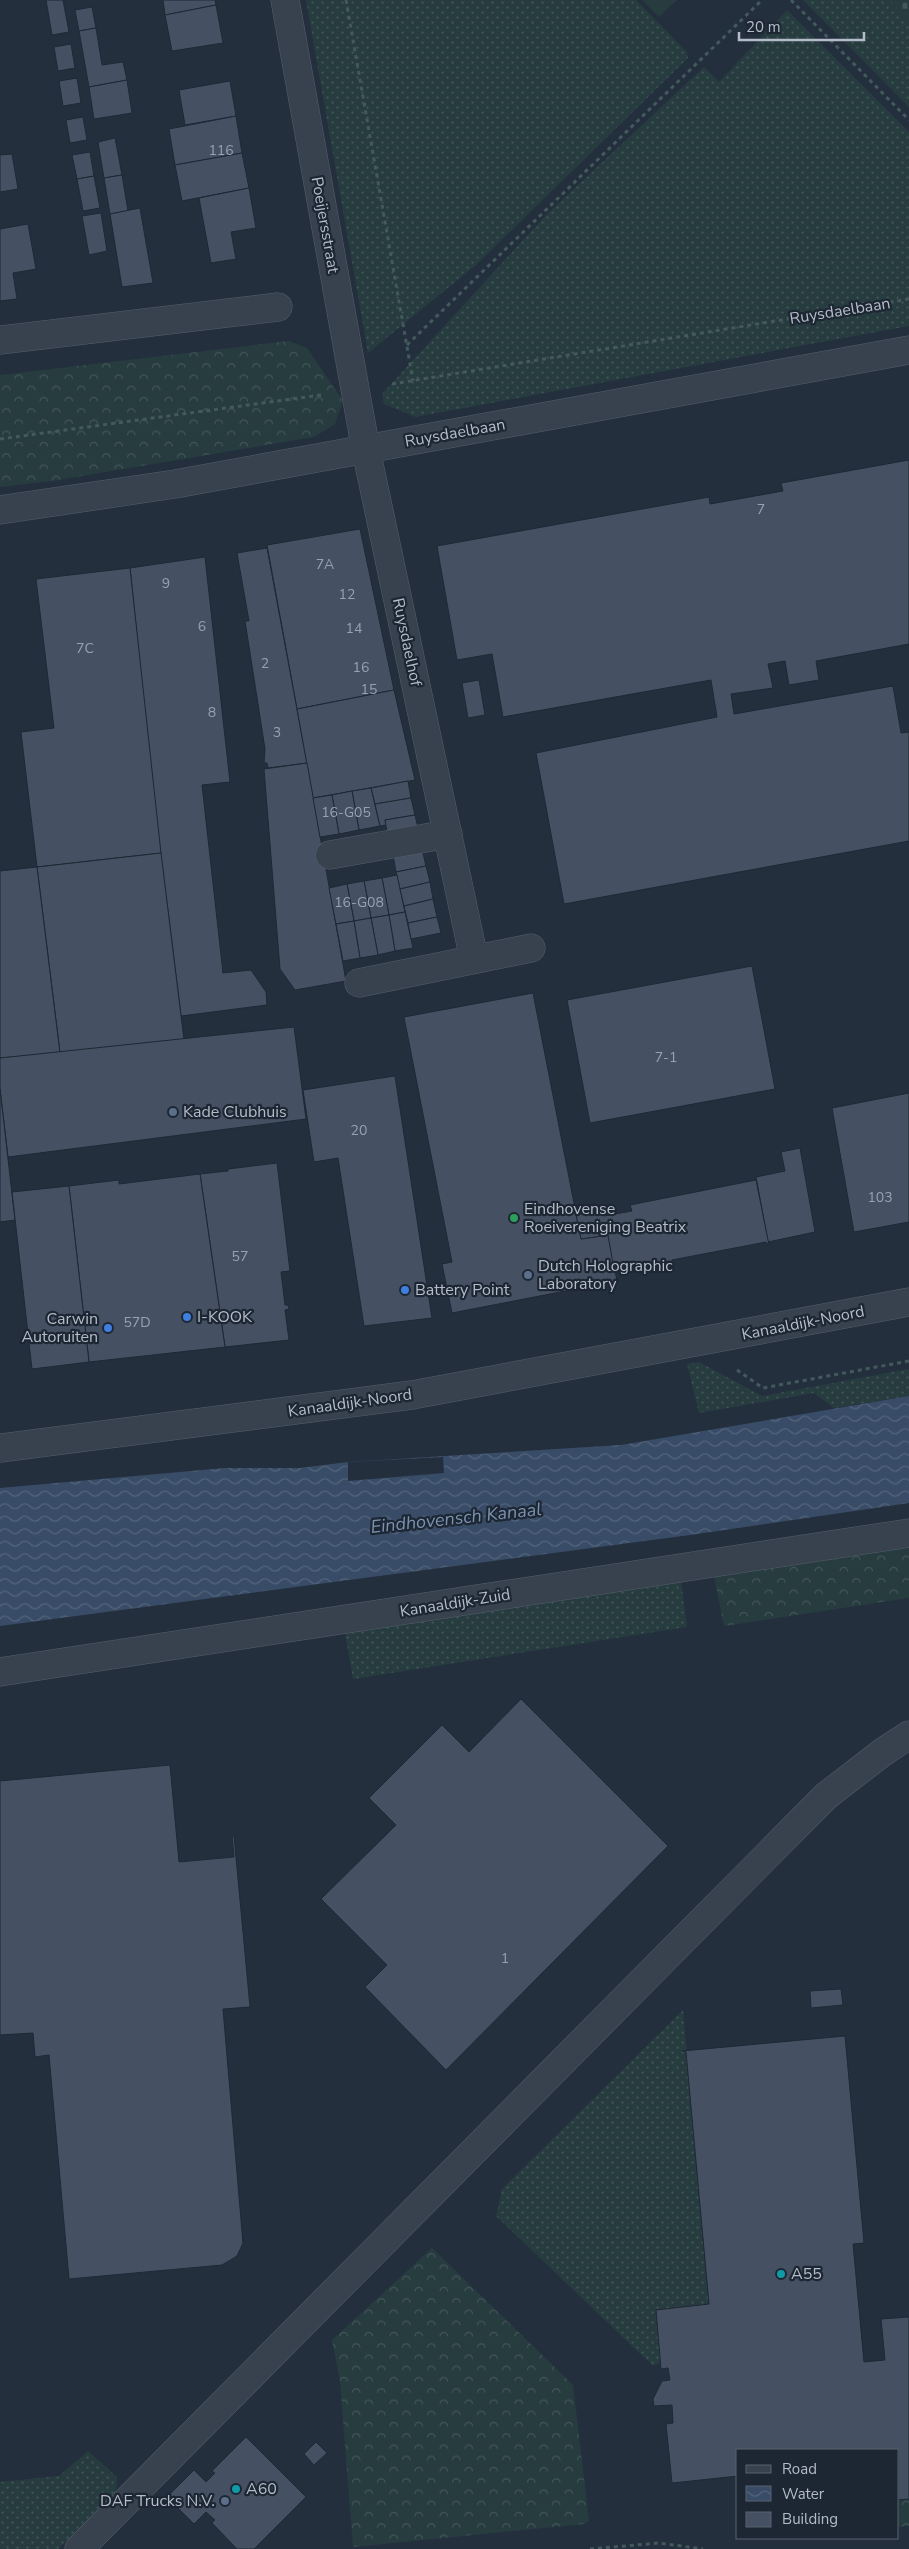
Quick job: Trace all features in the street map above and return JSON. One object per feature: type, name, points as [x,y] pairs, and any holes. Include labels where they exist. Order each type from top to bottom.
[{"type":"street","name":"Poeijersstraat","points":[[286,0],[366,450]]},
{"type":"street","points":[[0,340],[278,307]]},
{"type":"street","name":"Ruysdaelbaan","points":[[0,510],[175,484],[909,350]]},
{"type":"street","name":"Ruysdaelhof","points":[[366,450],[474,960]]},
{"type":"street","points":[[330,855],[448,834]]},
{"type":"street","points":[[358,983],[531,948]]},
{"type":"street","name":"Kanaaldijk-Noord","points":[[0,1448],[412,1395],[909,1302]]},
{"type":"street","name":"Kanaaldijk-Zuid","points":[[0,1672],[909,1533]]},
{"type":"street","points":[[79,2549],[826,1796],[883,1752],[909,1736]]},
{"type":"path","points":[[346,0],[413,381]]},
{"type":"path","points":[[407,345],[762,0]]},
{"type":"path","points":[[791,0],[909,120]]},
{"type":"path","name":"Ruysdaelbaan","points":[[0,439],[355,390],[909,299]]},
{"type":"path","points":[[698,1343],[763,1388],[909,1361]]},
{"type":"path","points":[[590,2549],[659,2543],[703,2549]]},
{"type":"green space","points":[[306,0],[636,0],[687,52],[688,58],[476,265],[368,353]]},
{"type":"green space","points":[[642,0],[677,0],[659,17]]},
{"type":"green space","points":[[803,0],[890,0],[909,21],[909,107]]},
{"type":"green space","points":[[890,0],[909,0],[909,21]]},
{"type":"green space","points":[[787,10],[909,132],[909,326],[415,417],[384,404],[382,394],[546,215],[704,67],[719,82]]},
{"type":"green space","points":[[289,341],[307,348],[343,401],[335,424],[314,437],[52,481],[0,487],[0,375]]},
{"type":"green space","points":[[699,1362],[762,1396],[909,1369],[909,1396],[834,1408],[814,1393],[699,1413],[687,1364]]},
{"type":"green space","points":[[909,1547],[909,1598],[724,1626],[714,1576]]},
{"type":"green space","points":[[681,1581],[687,1627],[353,1679],[345,1633]]},
{"type":"green space","points":[[683,2010],[709,2307],[665,2360],[653,2366],[496,2216],[502,2189]]},
{"type":"green space","points":[[432,2248],[573,2385],[589,2521],[584,2524],[353,2547],[340,2381],[332,2340]]},
{"type":"green space","points":[[88,2451],[117,2477],[116,2491],[58,2549],[0,2549],[0,2482],[59,2476]]},
{"type":"green space","points":[[909,2488],[909,2526],[899,2527],[899,2489]]},
{"type":"water","name":"Eindhovensch Kanaal","points":[[909,1396],[909,1503],[690,1535],[0,1626],[0,1488],[225,1468],[300,1468],[348,1462],[621,1445]]},
{"type":"pier","points":[[443,1457],[444,1473],[348,1481],[348,1462]]},
{"type":"building","points":[[46,0],[63,0],[69,32],[52,35]]},
{"type":"building","points":[[163,0],[215,0],[216,5],[165,15]]},
{"type":"building","points":[[216,5],[223,43],[172,51],[165,15]]},
{"type":"building","points":[[92,7],[96,28],[79,31],[75,10]]},
{"type":"building","points":[[96,28],[102,65],[123,62],[127,80],[89,87],[79,31]]},
{"type":"building","points":[[71,44],[75,68],[58,71],[54,47]]},
{"type":"building","points":[[77,78],[81,103],[63,106],[59,81]]},
{"type":"building","points":[[127,80],[132,113],[94,119],[89,87]]},
{"type":"building","points":[[230,81],[236,116],[185,125],[179,90]]},
{"type":"building","points":[[236,116],[242,153],[175,165],[169,129]]},
{"type":"building","points":[[83,117],[87,140],[70,143],[66,120]]},
{"type":"building","points":[[115,138],[122,175],[104,178],[98,142]]},
{"type":"building","points":[[90,152],[94,176],[77,179],[72,155]]},
{"type":"building","points":[[242,153],[249,188],[182,201],[175,165]]},
{"type":"building","points":[[12,154],[18,189],[0,192],[0,155]]},
{"type":"building","points":[[122,175],[128,211],[110,214],[104,178]]},
{"type":"building","points":[[94,176],[100,208],[83,211],[77,179]]},
{"type":"building","points":[[249,188],[256,228],[231,232],[236,259],[211,263],[199,198]]},
{"type":"building","points":[[140,208],[153,283],[122,287],[110,214]]},
{"type":"building","points":[[101,213],[107,251],[89,255],[82,216]]},
{"type":"building","points":[[28,224],[36,269],[13,273],[17,299],[0,301],[0,229]]},
{"type":"building","points":[[909,460],[909,644],[816,661],[819,680],[789,685],[785,661],[768,664],[773,688],[731,694],[734,714],[893,686],[901,733],[909,732],[909,841],[564,904],[536,753],[717,717],[711,680],[503,717],[492,654],[457,660],[437,546],[709,497],[710,504],[783,491],[781,483]]},
{"type":"building","points":[[360,529],[394,690],[297,709],[267,545]]},
{"type":"building","points":[[267,548],[307,763],[268,768],[267,763],[264,763],[265,749],[245,621],[249,621],[237,553]]},
{"type":"building","points":[[205,557],[230,782],[202,785],[223,973],[251,970],[266,992],[267,1005],[181,1016],[153,791],[130,568]]},
{"type":"building","points":[[130,568],[161,853],[37,867],[21,732],[54,728],[36,579]]},
{"type":"building","points":[[479,680],[485,715],[468,718],[462,683]]},
{"type":"building","points":[[394,690],[415,780],[313,798],[297,709]]},
{"type":"building","points":[[307,763],[346,981],[295,990],[280,969],[264,769]]},
{"type":"building","points":[[408,781],[411,798],[375,804],[371,788]]},
{"type":"building","points":[[371,788],[380,826],[359,830],[352,791]]},
{"type":"building","points":[[352,791],[359,830],[339,834],[332,795]]},
{"type":"building","points":[[332,795],[339,834],[320,837],[313,798]]},
{"type":"building","points":[[411,798],[415,815],[385,820],[386,825],[380,826],[375,804]]},
{"type":"building","points":[[415,815],[419,832],[388,838],[385,820]]},
{"type":"building","points":[[422,849],[426,866],[396,872],[393,855]]},
{"type":"building","points":[[161,853],[184,1040],[60,1053],[37,867]]},
{"type":"building","points":[[426,866],[430,882],[400,889],[396,872]]},
{"type":"building","points":[[37,867],[60,1053],[0,1058],[0,871]]},
{"type":"building","points":[[397,875],[405,912],[389,915],[382,878]]},
{"type":"building","points":[[382,878],[389,915],[371,918],[364,881]]},
{"type":"building","points":[[364,881],[371,918],[354,921],[347,884]]},
{"type":"building","points":[[430,882],[433,899],[404,906],[400,889]]},
{"type":"building","points":[[347,884],[354,921],[336,924],[329,888]]},
{"type":"building","points":[[433,899],[437,917],[408,923],[404,906]]},
{"type":"building","points":[[405,912],[413,948],[395,951],[389,915]]},
{"type":"building","points":[[389,915],[395,951],[378,955],[371,918]]},
{"type":"building","points":[[437,917],[441,933],[411,939],[408,923]]},
{"type":"building","points":[[371,918],[378,955],[360,958],[354,921]]},
{"type":"building","points":[[354,921],[360,958],[343,961],[336,924]]},
{"type":"building","points":[[752,966],[775,1089],[590,1123],[567,1000]]},
{"type":"building","points":[[533,993],[581,1239],[608,1235],[617,1281],[452,1313],[442,1264],[452,1262],[404,1017]]},
{"type":"building","points":[[294,1027],[306,1119],[8,1157],[0,1089],[0,1058]]},
{"type":"building","points":[[395,1076],[432,1318],[364,1326],[338,1158],[314,1162],[303,1090]]},
{"type":"building","points":[[0,1089],[15,1220],[0,1222]]},
{"type":"building","points":[[909,1093],[909,1222],[854,1232],[832,1108]]},
{"type":"building","points":[[800,1148],[815,1232],[768,1242],[756,1177],[785,1171],[781,1152]]},
{"type":"building","points":[[277,1163],[290,1271],[281,1272],[285,1305],[288,1305],[289,1309],[285,1310],[289,1340],[225,1347],[200,1174]]},
{"type":"building","points":[[200,1174],[225,1347],[89,1362],[69,1186],[119,1180],[119,1184]]},
{"type":"building","points":[[756,1180],[769,1245],[766,1242],[672,1260],[671,1264],[670,1261],[614,1269],[608,1235],[581,1239],[576,1215],[603,1210],[604,1216],[632,1211],[630,1205]]},
{"type":"building","points":[[69,1186],[89,1362],[32,1369],[12,1192]]},
{"type":"building","points":[[521,1699],[668,1846],[446,2070],[365,1987],[387,1965],[321,1899],[396,1825],[369,1798],[442,1725],[469,1752]]},
{"type":"building","points":[[170,1765],[179,1862],[234,1857],[232,1836],[234,1836],[250,2007],[223,2009],[243,2243],[237,2256],[222,2265],[69,2279],[49,2055],[35,2057],[33,2033],[0,2035],[0,1781]]},
{"type":"building","points":[[841,1989],[843,2005],[811,2008],[810,1991]]},
{"type":"building","name":"A55","points":[[845,2036],[864,2243],[853,2244],[864,2362],[885,2360],[881,2319],[909,2317],[909,2499],[899,2500],[899,2449],[736,2449],[736,2476],[672,2483],[666,2424],[673,2423],[672,2405],[654,2406],[653,2399],[662,2381],[670,2380],[668,2368],[661,2369],[656,2310],[709,2304],[686,2052],[682,2051]]},
{"type":"building","name":"A60","points":[[246,2437],[306,2497],[254,2549],[237,2549],[212,2523],[215,2520],[206,2512],[194,2524],[167,2497],[194,2470],[206,2482],[215,2473],[212,2471]]},
{"type":"building","points":[[316,2442],[327,2453],[314,2465],[304,2454]]},
{"type":"place","name":"Kade Clubhuis","points":[[173,1112]]},
{"type":"place","name":"Eindhovense Roeivereniging Beatrix","points":[[514,1218]]},
{"type":"place","name":"Dutch Holographic Laboratory","points":[[528,1275]]},
{"type":"place","name":"Battery Point","points":[[405,1290]]},
{"type":"place","name":"I-KOOK","points":[[187,1317]]},
{"type":"place","name":"Carwin Autoruiten","points":[[108,1328]]},
{"type":"place","name":"A55","points":[[781,2274]]},
{"type":"place","name":"A60","points":[[236,2489]]},
{"type":"place","name":"DAF Trucks N.V.","points":[[225,2501]]}]
